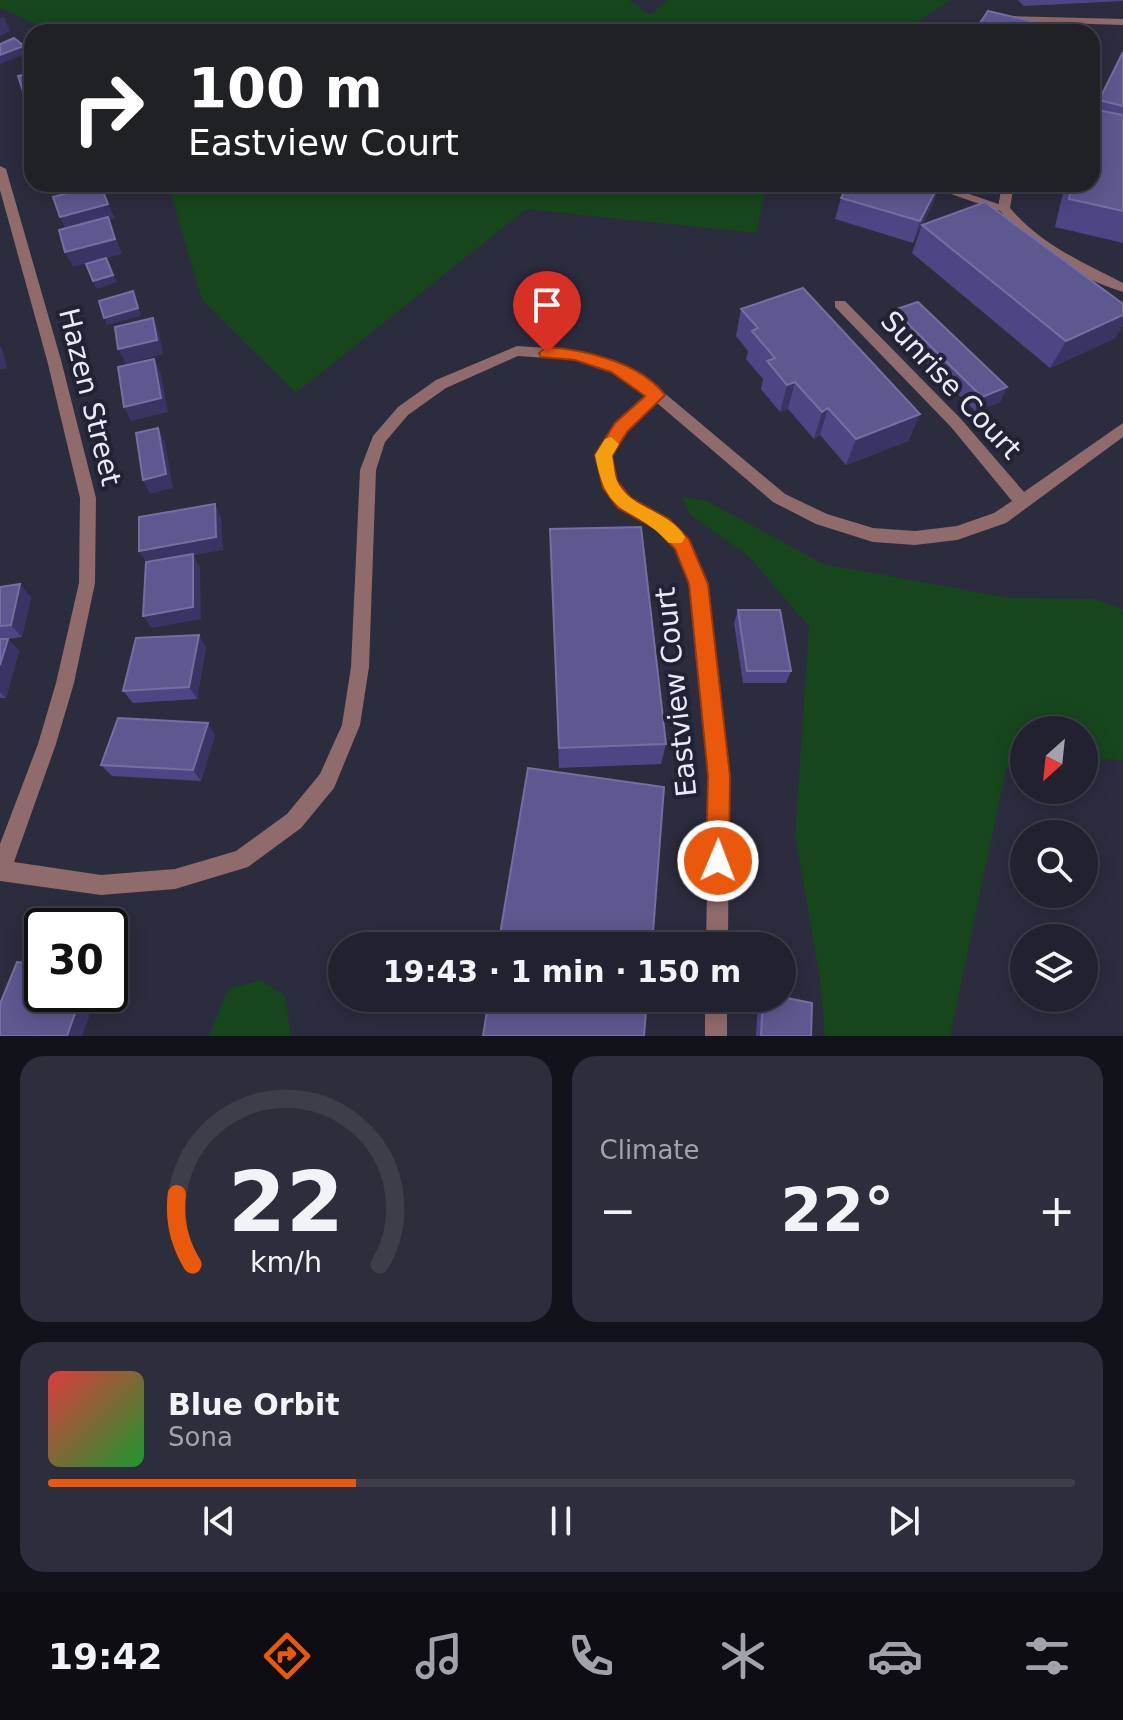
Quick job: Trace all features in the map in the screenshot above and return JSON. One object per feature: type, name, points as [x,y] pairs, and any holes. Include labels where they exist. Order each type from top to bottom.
[{"type":"street","points":[[994,19],[1123,22]]},
{"type":"street","name":"Hazen Street","points":[[0,169],[54,360],[88,498],[87,583],[71,655],[47,744],[6,840],[0,871]]},
{"type":"street","points":[[953,192],[1004,208]]},
{"type":"street","points":[[1004,192],[1004,208],[1013,221],[1049,251],[1123,288]]},
{"type":"street","name":"Sunrise Court","points":[[840,304],[956,423],[1022,501]]},
{"type":"street","points":[[0,871],[101,885],[175,879],[241,860],[294,821],[327,781],[351,725],[360,667],[368,470],[378,440],[403,411],[441,384],[517,351],[576,355],[617,368],[657,395],[779,498],[822,519],[873,535],[915,538],[957,533],[1000,518],[1123,429]]},
{"type":"street","name":"Eastview Court","points":[[657,395],[621,427],[603,455],[609,483],[624,503],[662,524],[682,545],[698,584],[719,776],[717,932]]},
{"type":"street","points":[[716,1012],[716,1036]]},
{"type":"green space","points":[[0,0],[629,0],[650,15],[668,0],[950,0],[915,24],[36,24],[0,8]]},
{"type":"green space","points":[[170,192],[765,192],[756,233],[526,209],[296,393],[202,300]]},
{"type":"green space","points":[[682,497],[709,502],[823,564],[1009,598],[1095,599],[1123,609],[1123,760],[1098,759],[1098,716],[1010,716],[1010,767],[1006,769],[950,1036],[825,1036],[820,979],[795,835],[809,626],[748,556],[690,514]]},
{"type":"green space","points":[[260,980],[285,996],[291,1036],[209,1036],[228,989]]},
{"type":"building","points":[[988,11],[1043,24],[979,24]]},
{"type":"building","points":[[14,38],[24,46],[0,55],[0,44]]},
{"type":"building","points":[[1123,52],[1123,106],[1100,98]]},
{"type":"building","points":[[24,75],[24,91],[23,91],[18,76]]},
{"type":"building","points":[[1100,111],[1123,115],[1123,211],[1069,199],[1070,192],[1100,192]]},
{"type":"building","points":[[71,192],[103,192],[108,204],[60,217],[53,197]]},
{"type":"building","points":[[844,192],[935,192],[920,221],[841,198]]},
{"type":"building","points":[[985,202],[1123,304],[1123,315],[1066,341],[922,225]]},
{"type":"building","points":[[108,217],[115,239],[65,252],[59,230]]},
{"type":"building","points":[[106,258],[113,275],[93,281],[86,264]]},
{"type":"building","points":[[803,288],[920,414],[856,439],[828,408],[822,412],[795,382],[787,385],[767,361],[775,358],[752,331],[758,328],[741,309]]},
{"type":"building","points":[[133,291],[138,308],[104,318],[99,301]]},
{"type":"building","points":[[918,302],[1007,387],[982,397],[894,310]]},
{"type":"building","points":[[153,318],[157,340],[118,349],[115,327]]},
{"type":"building","points":[[154,359],[161,398],[124,407],[118,367]]},
{"type":"building","points":[[158,428],[166,474],[143,480],[136,433]]},
{"type":"building","points":[[215,504],[216,537],[139,551],[139,517]]},
{"type":"building","points":[[641,527],[666,744],[559,748],[550,529]]},
{"type":"building","points":[[193,554],[193,607],[143,616],[146,562]]},
{"type":"building","points":[[20,584],[11,625],[0,626],[0,587]]},
{"type":"building","points":[[738,610],[780,610],[791,671],[747,671]]},
{"type":"building","points":[[199,635],[189,687],[123,691],[136,638]]},
{"type":"building","points":[[0,639],[8,639],[0,665]]},
{"type":"building","points":[[118,718],[208,723],[193,770],[101,765]]},
{"type":"building","points":[[528,768],[664,787],[653,932],[500,932]]},
{"type":"building","points":[[17,962],[24,963],[24,1012],[76,1012],[67,1036],[0,1036],[0,1004]]},
{"type":"building","points":[[796,1000],[812,1003],[811,1036],[761,1036],[762,1012],[796,1012]]},
{"type":"building","points":[[487,1012],[646,1012],[644,1036],[483,1036]]},
{"type":"slow traffic","points":[[611,444],[603,455],[609,483],[624,503],[662,524],[675,537]]},
{"type":"route","points":[[547,353],[576,355],[617,368],[657,395],[621,427],[603,455],[609,483],[624,503],[662,524],[682,545],[698,584],[719,776],[718,861]]}]
